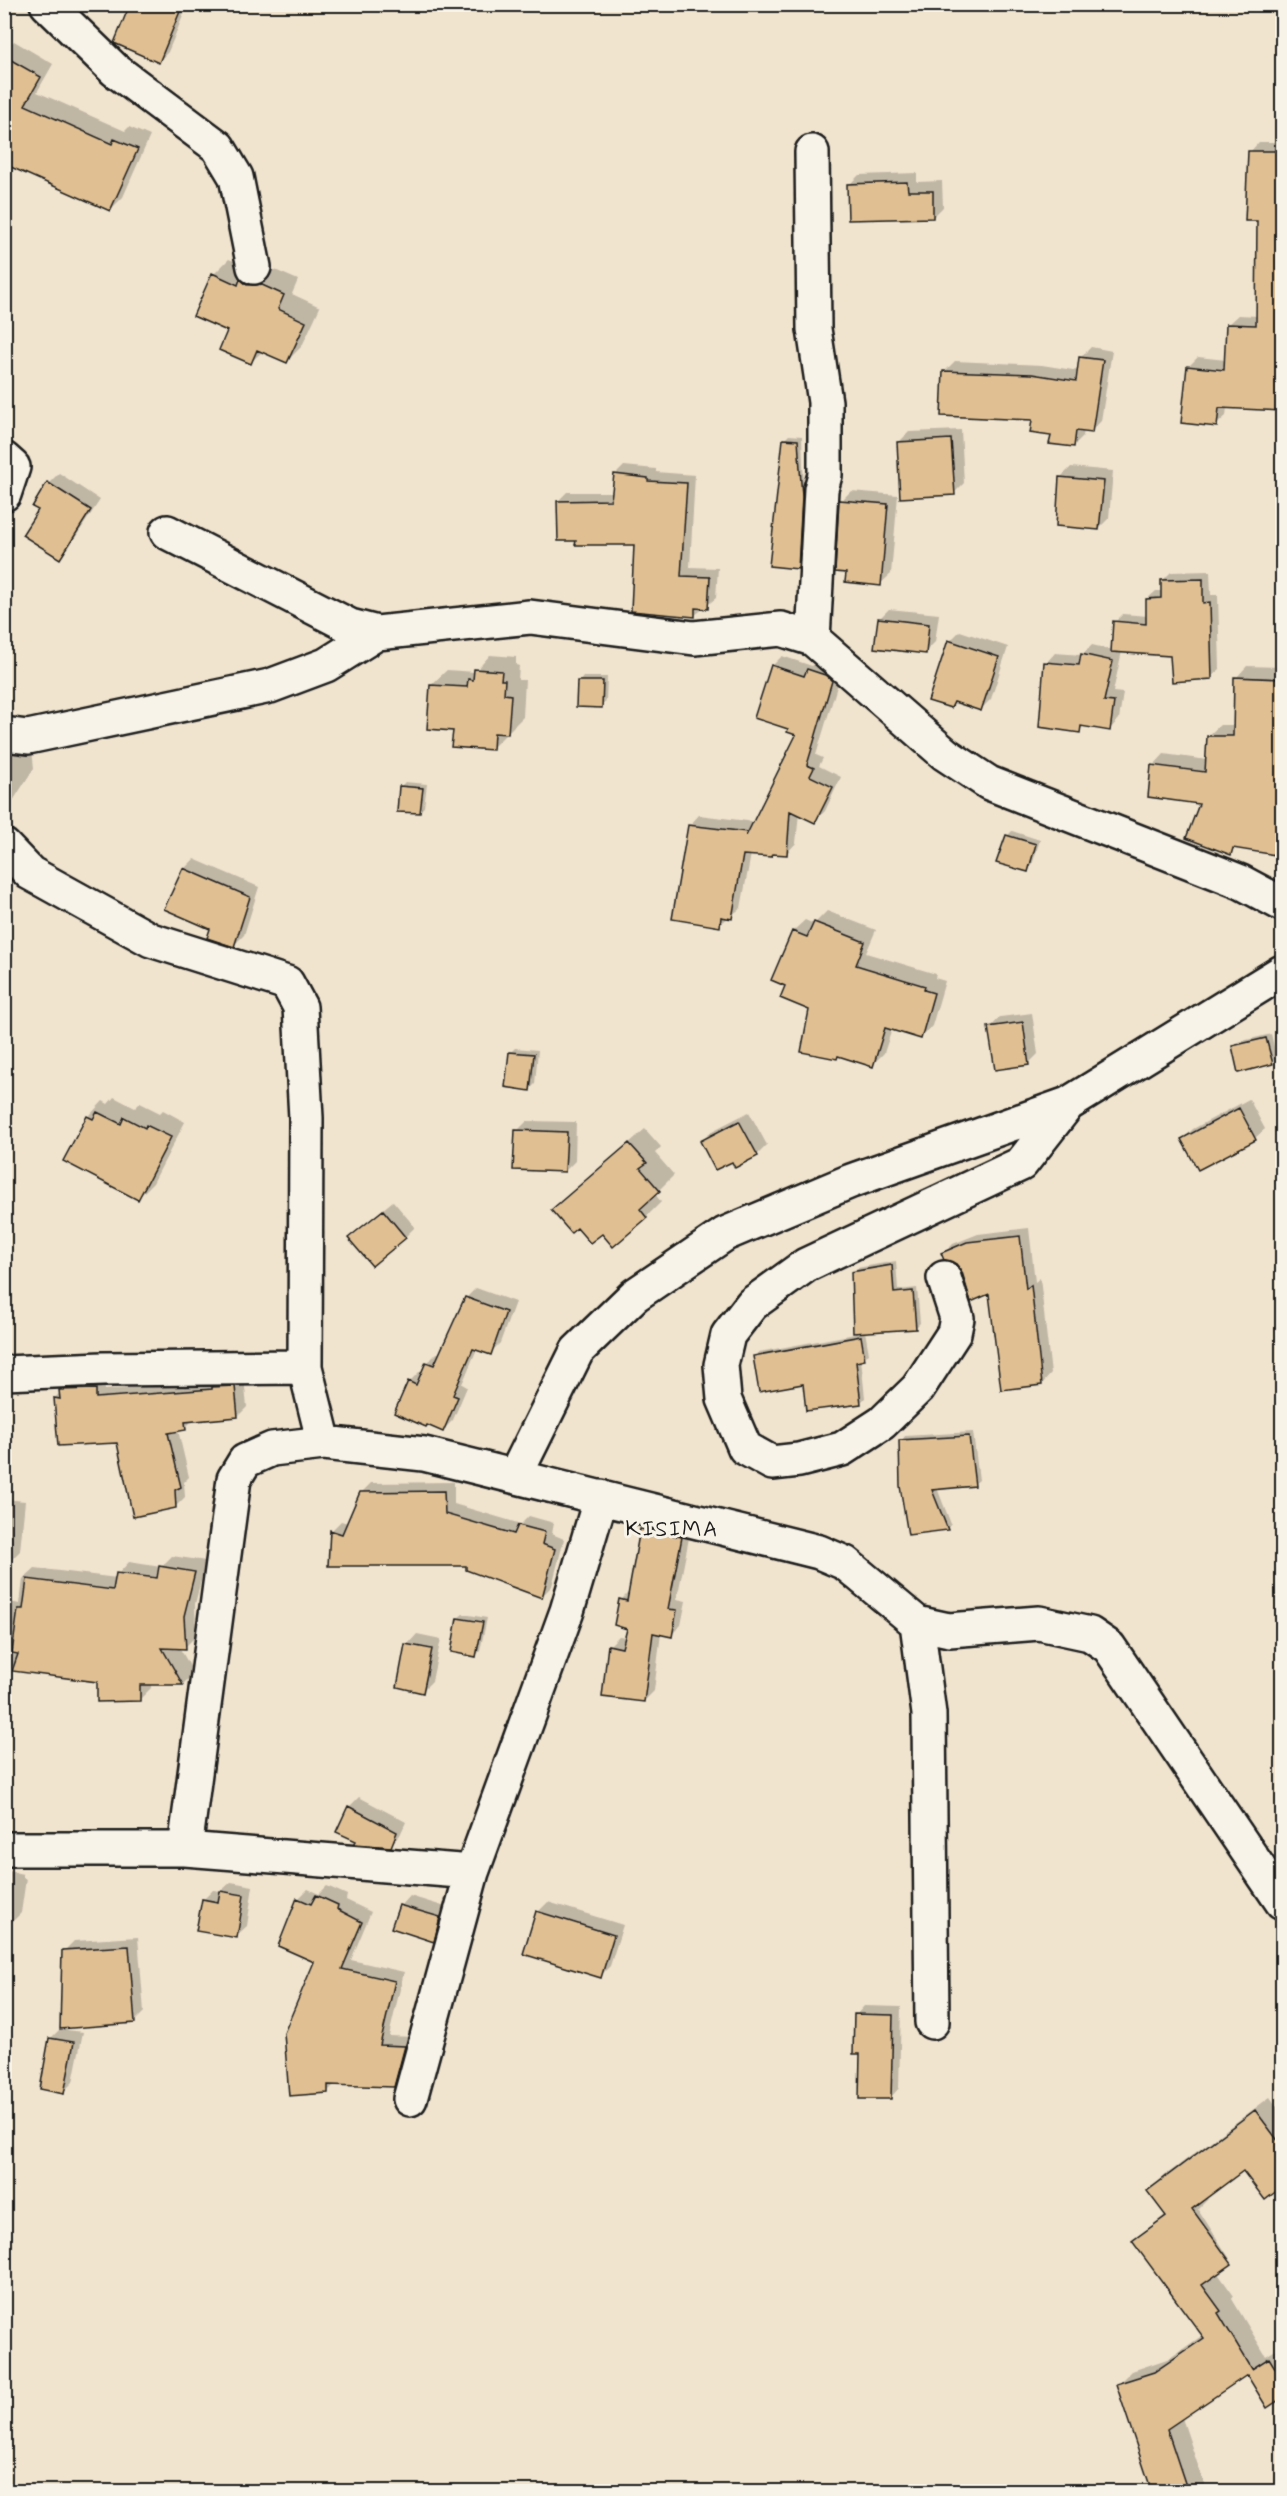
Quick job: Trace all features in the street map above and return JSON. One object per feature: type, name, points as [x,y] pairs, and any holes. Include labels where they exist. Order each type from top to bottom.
[{"type":"street","points":[[47,4],[115,70],[218,147],[236,177],[254,267]]},
{"type":"street","points":[[812,152],[814,329],[825,402],[825,476],[821,489],[813,639]]},
{"type":"street","points":[[4,459],[13,467],[4,494]]},
{"type":"street","points":[[167,532],[350,626],[377,633],[530,617],[694,638],[781,629],[813,639],[945,754],[989,783],[1241,882],[1282,904]]},
{"type":"street","points":[[4,734],[28,737],[270,686],[326,665],[377,633]]},
{"type":"street","points":[[4,846],[30,873],[151,940],[287,983],[300,1007],[306,1118],[305,1367],[324,1443]]},
{"type":"street","points":[[515,1476],[576,1351],[635,1295],[725,1234],[851,1181],[1068,1104],[1282,972]]},
{"type":"street","points":[[944,1278],[957,1318],[954,1333],[918,1388],[882,1424],[842,1449],[799,1460],[772,1463],[746,1448],[724,1399],[721,1365],[728,1335],[752,1304],[806,1265],[1021,1164],[1068,1104]]},
{"type":"street","points":[[4,1373],[103,1369],[305,1367]]},
{"type":"street","points":[[185,1849],[234,1479],[245,1461],[272,1449],[324,1443],[424,1454],[819,1552],[845,1563],[917,1623],[949,1630],[1039,1623],[1090,1634],[1109,1647],[1282,1902]]},
{"type":"street","points":[[410,2098],[472,1872],[567,1611],[601,1497]]},
{"type":"street","points":[[917,1623],[929,1714],[932,2022]]},
{"type":"street","points":[[4,1849],[185,1849],[472,1872]]},
{"type":"building","points":[[130,4],[183,4],[159,63],[114,43]]},
{"type":"building","points":[[4,56],[41,77],[25,105],[112,144],[114,139],[138,149],[110,211],[4,164]]},
{"type":"building","points":[[1248,151],[1282,151],[1282,411],[1219,408],[1217,427],[1181,423],[1187,366],[1224,370],[1226,324],[1256,325],[1257,221],[1245,221]]},
{"type":"building","points":[[907,182],[908,191],[933,191],[933,218],[848,220],[847,184]]},
{"type":"building","points":[[212,273],[238,285],[240,279],[247,285],[260,284],[284,295],[278,309],[306,322],[287,363],[257,350],[251,364],[219,350],[227,331],[193,316]]},
{"type":"building","points":[[1079,357],[1103,360],[1092,433],[1076,431],[1074,447],[1049,444],[1051,436],[1030,433],[1032,420],[941,416],[943,371],[1032,374],[1076,381]]},
{"type":"building","points":[[783,439],[798,440],[802,497],[798,569],[769,566]]},
{"type":"building","points":[[951,439],[955,495],[900,498],[897,442]]},
{"type":"building","points":[[614,474],[648,478],[648,481],[687,483],[681,576],[710,577],[708,609],[695,608],[695,617],[631,611],[634,545],[575,545],[576,541],[558,541],[557,501],[611,500]]},
{"type":"building","points":[[1059,477],[1104,481],[1099,530],[1056,526]]},
{"type":"building","points":[[47,482],[91,510],[60,559],[22,535],[38,510],[32,507]]},
{"type":"building","points":[[839,500],[888,504],[881,586],[845,582],[846,573],[835,572]]},
{"type":"building","points":[[1203,579],[1203,603],[1210,602],[1212,679],[1172,682],[1170,656],[1111,652],[1113,621],[1146,624],[1146,599],[1161,598],[1161,580]]},
{"type":"building","points":[[878,618],[929,624],[926,654],[874,648]]},
{"type":"building","points":[[948,640],[999,657],[981,711],[954,702],[951,708],[928,701]]},
{"type":"building","points":[[1081,654],[1113,661],[1104,701],[1114,702],[1110,731],[1081,726],[1080,733],[1039,727],[1044,662],[1079,665]]},
{"type":"building","points":[[771,665],[804,676],[807,669],[825,675],[832,681],[807,765],[814,768],[810,776],[833,787],[815,823],[790,811],[787,855],[772,854],[771,857],[743,855],[732,919],[721,917],[720,927],[672,919],[688,825],[747,832],[746,836],[796,735],[787,732],[788,729],[754,718]]},
{"type":"building","points":[[474,669],[502,671],[501,680],[505,680],[504,694],[511,695],[508,734],[494,733],[493,750],[451,747],[453,731],[427,729],[430,685],[467,687],[468,679],[473,680]]},
{"type":"building","points":[[1234,677],[1282,679],[1282,856],[1233,848],[1231,855],[1186,838],[1199,804],[1148,797],[1151,765],[1205,772],[1207,736],[1233,736]]},
{"type":"building","points":[[577,681],[603,681],[602,708],[576,707]]},
{"type":"building","points":[[399,786],[423,788],[420,813],[397,812]]},
{"type":"building","points":[[1006,835],[1036,844],[1028,872],[996,863]]},
{"type":"building","points":[[183,868],[250,897],[234,947],[207,938],[210,929],[164,909]]},
{"type":"building","points":[[814,922],[865,942],[856,965],[925,986],[924,990],[934,993],[921,1039],[885,1028],[873,1067],[838,1056],[837,1059],[801,1052],[809,1010],[780,998],[785,986],[771,980],[792,931],[807,937]]},
{"type":"building","points":[[1023,1022],[1029,1065],[995,1070],[988,1027]]},
{"type":"building","points":[[1266,1038],[1273,1064],[1238,1073],[1232,1046]]},
{"type":"building","points":[[509,1052],[534,1054],[530,1091],[505,1087]]},
{"type":"building","points":[[1239,1108],[1256,1140],[1198,1170],[1181,1139]]},
{"type":"building","points":[[97,1112],[121,1124],[124,1117],[145,1128],[146,1125],[171,1137],[138,1200],[63,1161],[87,1116],[93,1119]]},
{"type":"building","points":[[739,1121],[758,1156],[735,1168],[732,1162],[715,1170],[700,1141]]},
{"type":"building","points":[[515,1130],[567,1132],[565,1172],[513,1170]]},
{"type":"building","points":[[629,1143],[647,1163],[640,1168],[660,1191],[640,1209],[647,1218],[613,1247],[602,1234],[590,1243],[577,1228],[571,1233],[551,1210]]},
{"type":"building","points":[[383,1210],[406,1238],[372,1266],[348,1238]]},
{"type":"building","points":[[1020,1236],[1026,1289],[1031,1285],[1042,1385],[1001,1390],[989,1294],[971,1302],[962,1272],[956,1264],[944,1260],[941,1253],[967,1242]]},
{"type":"building","points":[[892,1265],[894,1293],[913,1291],[916,1329],[853,1333],[851,1272]]},
{"type":"building","points":[[465,1297],[506,1312],[491,1355],[473,1349],[453,1395],[458,1397],[443,1432],[394,1413],[408,1381],[416,1385],[426,1362],[434,1365]]},
{"type":"building","points":[[861,1336],[865,1360],[856,1362],[861,1404],[806,1411],[803,1384],[759,1392],[753,1356]]},
{"type":"building","points":[[235,1386],[238,1417],[185,1422],[186,1430],[168,1433],[181,1487],[175,1490],[176,1508],[133,1517],[117,1443],[58,1446],[54,1398],[60,1399],[59,1390],[96,1389],[96,1398]]},
{"type":"building","points":[[969,1436],[975,1486],[932,1490],[948,1530],[908,1535],[900,1486],[899,1440]]},
{"type":"building","points":[[444,1491],[445,1514],[514,1534],[518,1525],[545,1532],[542,1544],[555,1549],[542,1598],[466,1570],[466,1566],[328,1566],[330,1530],[342,1534],[360,1492]]},
{"type":"building","points":[[640,1529],[682,1537],[668,1609],[677,1610],[672,1637],[653,1633],[644,1702],[602,1697],[608,1645],[622,1648],[627,1629],[614,1625],[619,1599],[627,1601]]},
{"type":"building","points":[[159,1566],[195,1572],[184,1616],[186,1649],[162,1648],[183,1685],[140,1685],[140,1701],[97,1702],[97,1682],[12,1671],[18,1654],[12,1653],[18,1609],[23,1609],[27,1579],[113,1590],[116,1573],[157,1578]]},
{"type":"building","points":[[457,1618],[483,1622],[476,1657],[451,1652]]},
{"type":"building","points":[[405,1644],[432,1649],[423,1693],[397,1687]]},
{"type":"building","points":[[348,1806],[397,1832],[391,1847],[354,1844],[356,1841],[336,1832]]},
{"type":"building","points":[[220,1891],[244,1895],[237,1938],[196,1931],[202,1899],[218,1902]]},
{"type":"building","points":[[316,1895],[338,1905],[337,1909],[362,1922],[342,1969],[395,1981],[380,2045],[405,2046],[394,2087],[328,2085],[328,2093],[289,2096],[284,2033],[314,1962],[278,1946],[297,1898],[311,1904]]},
{"type":"building","points":[[399,1905],[440,1917],[434,1942],[391,1928]]},
{"type":"building","points":[[536,1911],[614,1935],[601,1978],[523,1954]]},
{"type":"building","points":[[129,1946],[135,2023],[60,2029],[62,1950]]},
{"type":"building","points":[[854,2014],[893,2015],[891,2099],[859,2099],[860,2054],[853,2054]]},
{"type":"building","points":[[49,2038],[74,2042],[64,2094],[40,2089]]},
{"type":"building","points":[[1255,2110],[1282,2146],[1282,2187],[1265,2200],[1243,2171],[1192,2209],[1232,2264],[1202,2285],[1221,2311],[1218,2313],[1252,2369],[1269,2358],[1282,2379],[1282,2398],[1267,2408],[1247,2375],[1167,2429],[1188,2492],[1152,2492],[1116,2384],[1154,2372],[1204,2338],[1132,2241],[1166,2216],[1147,2191]]},
{"type":"district","name":"KISIMA","points":[[672,1528]]}]
